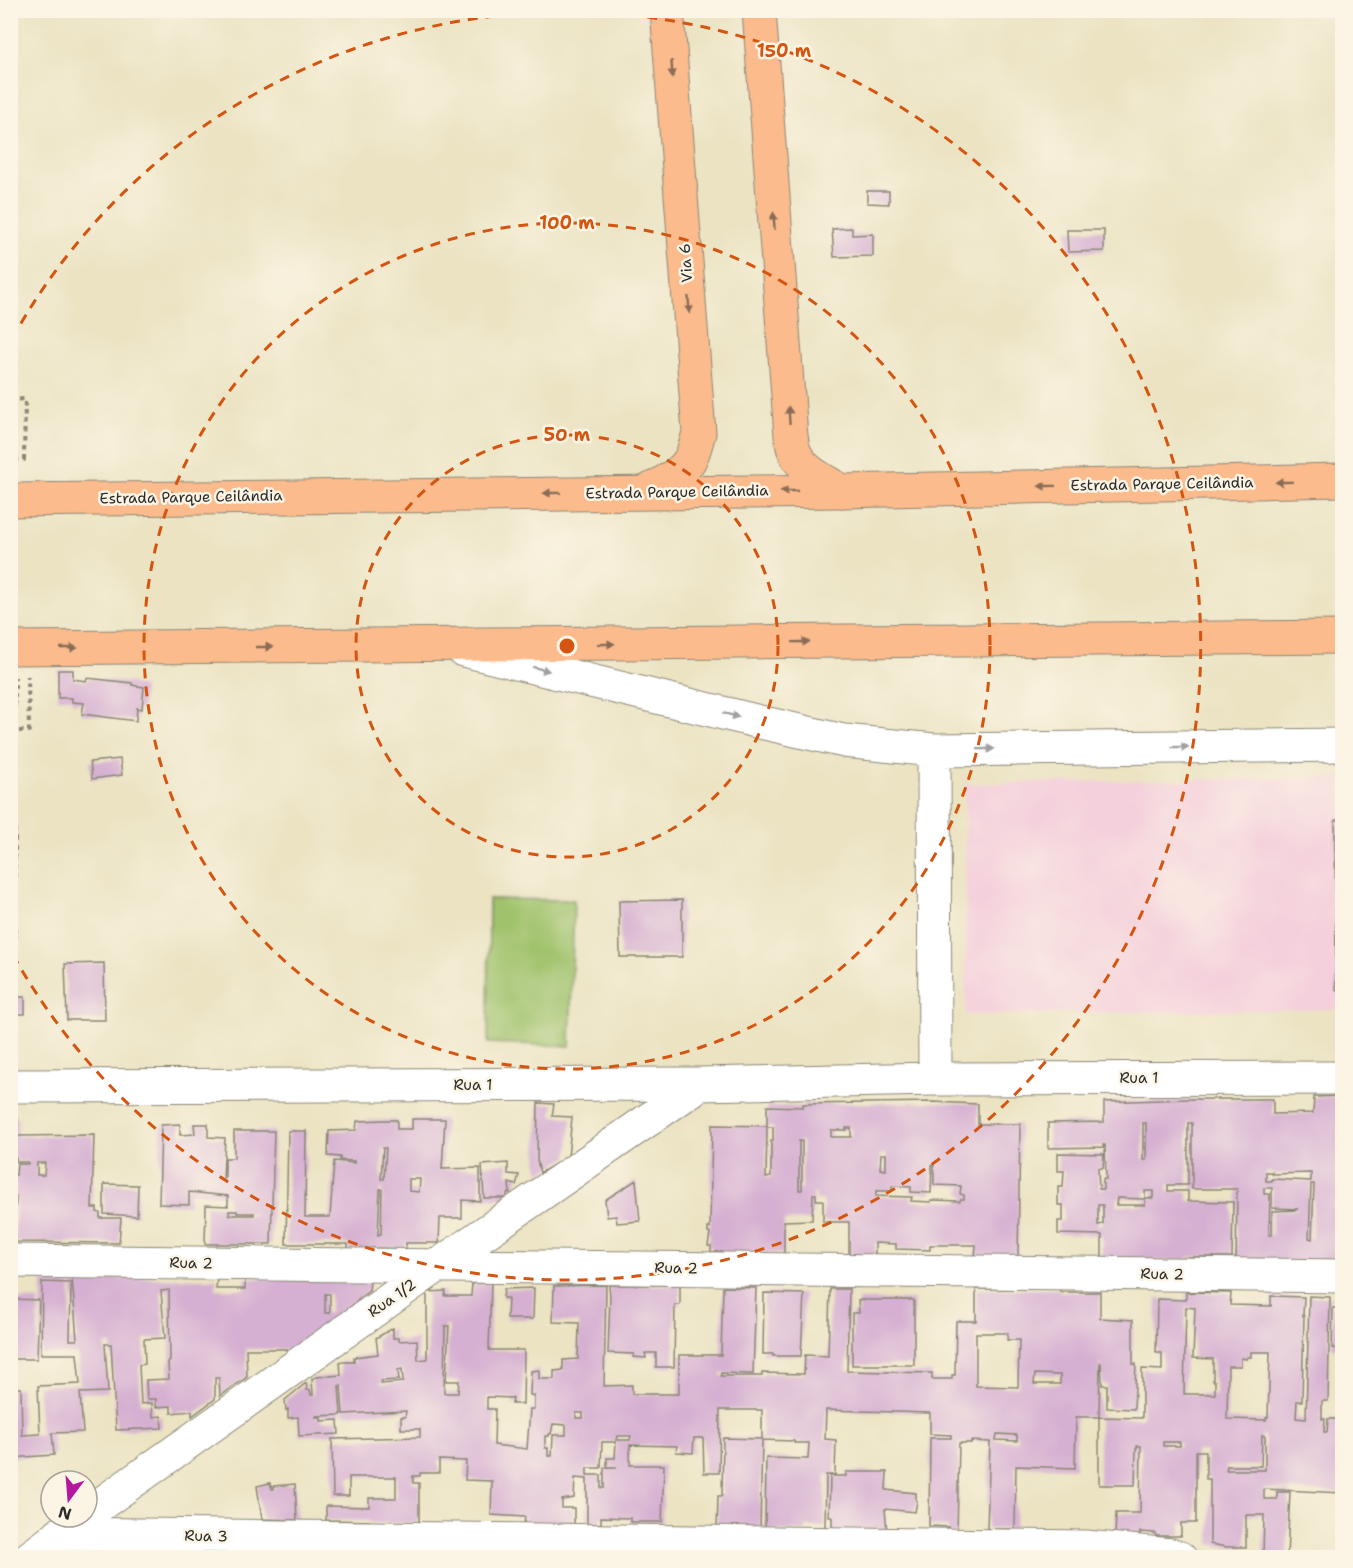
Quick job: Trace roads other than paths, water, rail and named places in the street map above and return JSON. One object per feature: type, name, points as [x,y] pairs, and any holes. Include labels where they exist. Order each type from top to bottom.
[{"type":"main road","name":"Via 6","points":[[646,492],[670,479],[689,463],[699,433],[667,10]]},
{"type":"main road","points":[[759,10],[791,436],[800,463],[819,478],[842,490]]},
{"type":"main road","name":"Estrada Parque Ceilândia","points":[[10,500],[842,490],[1342,480]]},
{"type":"main road","points":[[18,665],[444,645],[1342,637]]},
{"type":"street","points":[[444,645],[844,741],[934,750],[1342,745]]},
{"type":"street","points":[[934,750],[935,1079]]},
{"type":"street","name":"Rua 1","points":[[10,1086],[699,1084],[935,1079],[1342,1078]]},
{"type":"street","name":"Rua 1/2","points":[[99,1505],[699,1084]]},
{"type":"street","name":"Rua 2","points":[[10,1261],[1342,1276]]},
{"type":"street","name":"Rua 3","points":[[99,1526],[1086,1546],[1180,1557]]},
{"type":"street","points":[[28,1557],[66,1529]]}]
